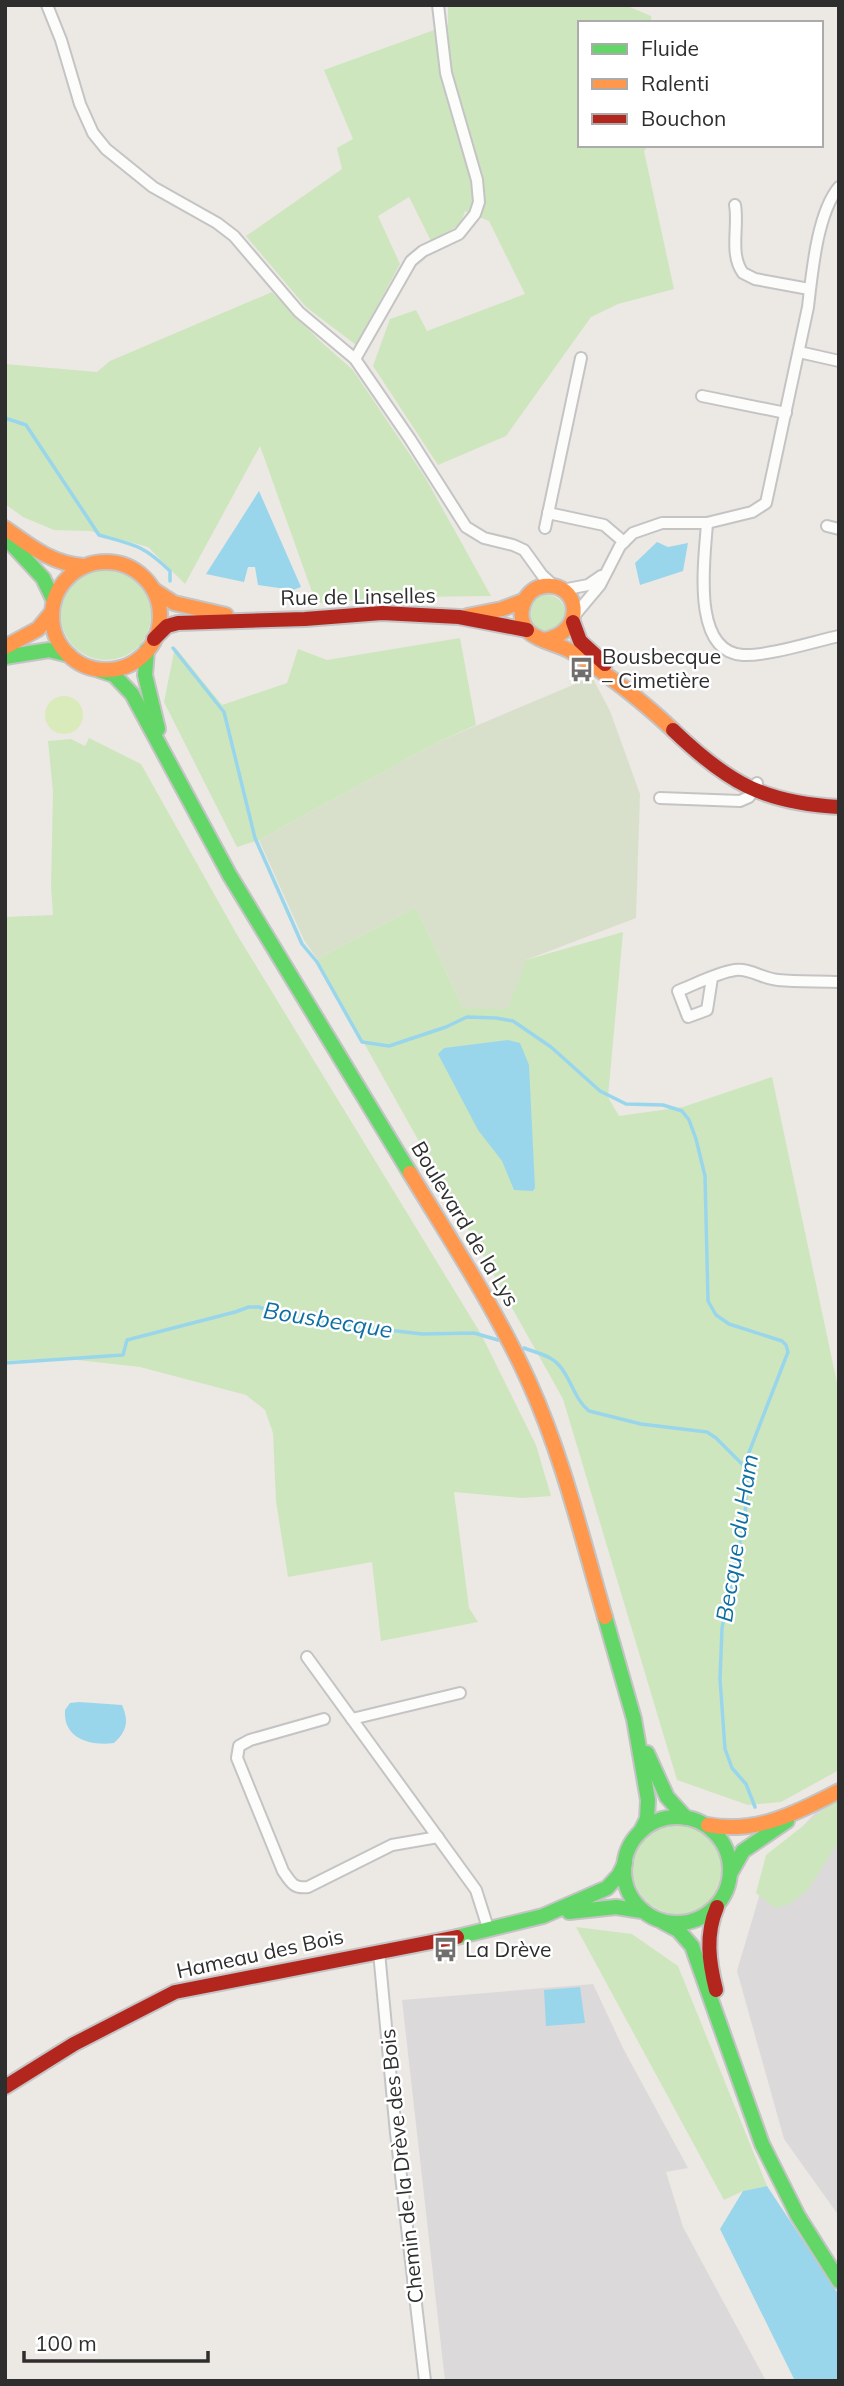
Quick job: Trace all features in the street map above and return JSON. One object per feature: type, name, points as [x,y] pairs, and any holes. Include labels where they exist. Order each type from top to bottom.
[{"type":"main road","points":[[5,528],[55,561],[73,566],[105,562],[125,566],[137,572],[151,587],[159,612],[151,645],[126,666],[113,670],[99,670],[49,650],[5,657]]},
{"type":"main road","points":[[5,537],[39,572],[50,588],[56,636],[69,656]]},
{"type":"main road","points":[[5,646],[38,629],[53,607],[66,580],[85,566]]},
{"type":"main road","name":"Rue de Linselles","points":[[151,587],[174,603],[259,620]]},
{"type":"main road","points":[[755,787],[735,781],[710,763],[638,698],[567,649],[533,635],[527,630],[521,616],[526,597],[538,587],[558,589],[572,601],[577,638],[594,656],[645,693],[755,787],[776,799],[839,807]]},
{"type":"main road","name":"Rue de Linselles","points":[[151,645],[163,629],[173,624],[382,613],[459,617],[491,612],[526,597]]},
{"type":"main road","name":"Rue de Linselles","points":[[459,617],[527,630]]},
{"type":"main road","points":[[544,640],[560,637],[573,619]]},
{"type":"main road","name":"Boulevard de la Lys","points":[[151,645],[145,670],[152,711],[181,785]]},
{"type":"main road","name":"Boulevard de la Lys","points":[[99,670],[114,675],[129,689],[229,874],[466,1265],[517,1356],[557,1454],[634,1719],[663,1792],[673,1808],[687,1818]]},
{"type":"main road","name":"Boulevard de la Lys","points":[[634,1719],[648,1800],[647,1819],[641,1831]]},
{"type":"main road","points":[[839,1791],[778,1819],[748,1827],[726,1829],[687,1818],[662,1819],[641,1831],[630,1846],[625,1863],[627,1888],[632,1899],[645,1913],[678,1930],[692,1945],[752,2119],[804,2227],[839,2281]]},
{"type":"main road","points":[[726,2039],[713,1981],[709,1944],[711,1921],[728,1887],[737,1857],[811,1805]]},
{"type":"main road","points":[[704,1824],[719,1836],[726,1848],[730,1874]]},
{"type":"main road","name":"Hameau des Bois","points":[[5,2087],[74,2044],[175,1992],[489,1931],[543,1916],[607,1888],[619,1875],[625,1863]]},
{"type":"main road","points":[[663,1922],[677,1924],[697,1920],[718,1905]]},
{"type":"main road","name":"Hameau des Bois","points":[[543,1916],[616,1908],[635,1909],[645,1913]]},
{"type":"street","points":[[47,5],[61,40],[79,104],[88,124],[106,149],[153,187],[225,229],[299,312],[355,359],[410,439],[461,522],[477,535],[513,545],[530,556],[542,575],[558,589],[574,590],[588,585],[608,569]]},
{"type":"street","points":[[355,359],[411,261],[423,251],[459,234],[477,208],[477,180],[444,65],[438,5]]},
{"type":"street","points":[[573,619],[600,585],[624,542],[639,530],[662,523],[706,523],[752,512],[766,503],[828,202],[839,187]]},
{"type":"street","points":[[735,205],[736,256],[744,273],[755,279],[809,289]]},
{"type":"street","points":[[799,352],[839,361]]},
{"type":"street","points":[[545,528],[581,358]]},
{"type":"street","points":[[702,396],[786,413]]},
{"type":"street","points":[[548,513],[604,525],[624,542]]},
{"type":"street","points":[[706,523],[705,612],[712,632],[721,644],[733,653],[751,655],[839,636]]},
{"type":"street","points":[[526,597],[533,570],[530,556]]},
{"type":"street","points":[[660,798],[740,801],[755,787]]},
{"type":"street","points":[[712,978],[744,970],[778,980],[839,982]]},
{"type":"street","points":[[307,1657],[479,1894],[489,1931]]},
{"type":"street","points":[[352,1719],[460,1693]]},
{"type":"street","points":[[324,1719],[250,1740],[239,1746],[237,1758],[283,1871],[292,1885],[299,1888],[308,1887],[392,1845],[438,1837]]},
{"type":"street","name":"Chemin de la Drève des Bois","points":[[380,1952],[396,2133],[425,2381]]},
{"type":"shaded area","points":[[839,1787],[839,2216],[784,2139],[737,1971],[769,1863]]},
{"type":"shaded area","points":[[593,1984],[624,2050],[688,2168],[666,2172],[683,2227],[766,2381],[445,2381],[402,2000]]},
{"type":"green space","points":[[448,5],[625,5],[651,16],[652,21],[578,21],[578,147],[647,147],[644,151],[674,289],[618,304],[591,317],[506,436],[438,465],[373,366],[390,319],[416,310],[427,331],[525,294],[489,221],[465,211],[461,223],[432,243],[409,197],[378,216],[400,264],[356,345],[306,307],[246,236],[342,169],[337,148],[353,139],[324,70],[448,25]]},
{"type":"green space","points":[[272,292],[353,370],[425,477],[491,596],[408,597],[316,603],[260,446],[185,584],[148,547],[90,531],[54,530],[23,517],[5,504],[5,364],[97,372],[110,361]]},
{"type":"green space","points":[[106,570],[123,573],[138,583],[148,598],[151,615],[148,632],[138,647],[123,657],[106,660],[89,657],[74,647],[64,632],[61,615],[64,598],[74,583],[89,573]]},
{"type":"green space","points":[[547,595],[560,600],[565,613],[560,626],[547,631],[534,626],[529,613],[534,600]]},
{"type":"green space","points":[[460,638],[476,725],[440,741],[259,840],[237,847],[164,702],[175,647],[222,705],[287,683],[298,649],[327,660]]},
{"type":"green space","points":[[592,677],[610,711],[640,794],[636,918],[526,960],[508,1009],[463,1008],[416,907],[317,959],[304,940],[259,840],[440,741]]},
{"type":"green space","points":[[64,696],[77,702],[83,715],[77,728],[64,734],[51,728],[45,715],[51,702]]},
{"type":"green space","points":[[89,738],[141,764],[236,933],[481,1334],[536,1445],[551,1496],[522,1498],[454,1492],[469,1608],[478,1622],[381,1641],[372,1562],[288,1577],[276,1501],[273,1433],[265,1410],[246,1395],[140,1367],[59,1358],[5,1361],[5,917],[53,915],[53,792],[48,741],[71,739],[85,746]]},
{"type":"green space","points":[[416,907],[463,1008],[526,960],[623,932],[608,1097],[619,1116],[683,1107],[772,1077],[839,1392],[839,1770],[781,1802],[748,1805],[677,1780],[563,1399],[317,959]]},
{"type":"green space","points":[[839,1801],[839,1841],[808,1890],[788,1905],[775,1908],[756,1893],[766,1855],[827,1807]]},
{"type":"green space","points":[[678,1824],[695,1827],[710,1837],[720,1852],[723,1869],[720,1886],[710,1901],[695,1911],[678,1914],[661,1911],[646,1901],[636,1886],[633,1869],[636,1852],[646,1837],[661,1827]]},
{"type":"green space","points":[[576,1927],[632,1934],[678,1966],[767,2186],[743,2191],[724,2200]]},
{"type":"water","points":[[259,491],[301,587],[293,590],[258,585],[255,567],[248,567],[244,582],[206,574]]},
{"type":"water","points":[[657,542],[668,547],[688,543],[683,571],[640,585],[635,563]]},
{"type":"water","points":[[508,1040],[520,1043],[529,1065],[533,1191],[514,1190],[502,1161],[478,1130],[438,1054],[444,1048]]},
{"type":"water","points":[[70,1703],[122,1705],[126,1716],[125,1726],[114,1743],[87,1742],[73,1734],[68,1728],[65,1710]]},
{"type":"water","points":[[580,1987],[585,2023],[546,2026],[544,1990]]},
{"type":"water","points":[[767,2186],[839,2295],[839,2381],[795,2381],[720,2229],[743,2191]]},
{"type":"waterway","name":"Becque du Ham","points":[[5,418],[26,425],[99,535],[130,544],[153,556],[170,571],[170,581]]},
{"type":"waterway","name":"Becque du Ham","points":[[173,648],[224,712],[255,838],[302,944],[317,962],[362,1042],[389,1046],[467,1017],[513,1021],[551,1047],[600,1091],[626,1104],[663,1105],[682,1111],[689,1120],[705,1176],[708,1301],[716,1315],[729,1324],[782,1341],[788,1352],[748,1455],[745,1519],[722,1628],[720,1679],[725,1749],[732,1768],[746,1784],[755,1807]]},
{"type":"waterway","name":"Bousbecque","points":[[5,1363],[123,1355],[127,1340],[249,1307],[259,1307],[289,1318],[422,1334],[474,1333],[498,1340]]},
{"type":"waterway","name":"Bousbecque","points":[[524,1348],[557,1363],[589,1411],[641,1424],[707,1432],[747,1469]]},
{"type":"traffic: fast","points":[[6,538],[43,578],[54,601]]},
{"type":"traffic: fast","points":[[5,657],[49,650],[69,655]]},
{"type":"traffic: fast","points":[[147,650],[145,675],[158,729]]},
{"type":"traffic: fast","points":[[99,670],[114,675],[132,694],[229,874],[410,1173]]},
{"type":"traffic: fast","points":[[605,1617],[634,1719],[648,1800],[647,1819],[641,1831]]},
{"type":"traffic: fast","points":[[647,1753],[667,1797],[686,1818]]},
{"type":"traffic: fast","points":[[677,1817],[697,1821],[715,1832],[726,1850],[730,1870],[726,1890],[715,1908],[697,1919],[677,1923],[657,1919],[639,1908],[628,1890],[624,1870],[628,1850],[639,1832],[657,1821],[677,1817]]},
{"type":"traffic: fast","points":[[731,1872],[743,1851],[787,1821]]},
{"type":"traffic: fast","points":[[457,1937],[543,1916],[607,1888],[619,1875],[625,1863]]},
{"type":"traffic: fast","points":[[569,1912],[616,1907],[642,1911]]},
{"type":"traffic: fast","points":[[663,1922],[678,1930],[692,1946],[762,2144],[798,2216],[839,2281]]},
{"type":"traffic: slow","points":[[5,528],[52,558],[84,566]]},
{"type":"traffic: slow","points":[[106,562],[127,566],[144,578],[156,595],[160,616],[156,637],[144,654],[127,666],[106,670],[85,666],[68,654],[56,637],[52,616],[56,595],[68,578],[85,566],[106,562]]},
{"type":"traffic: slow","points":[[544,640],[558,635],[573,618],[571,599],[565,591],[556,587],[537,588],[526,598],[522,612],[524,626],[539,638],[572,652],[599,669],[673,730]]},
{"type":"traffic: slow","points":[[154,590],[174,603],[226,615]]},
{"type":"traffic: slow","points":[[467,616],[502,609],[523,601]]},
{"type":"traffic: slow","points":[[5,647],[38,629],[52,612]]},
{"type":"traffic: slow","points":[[410,1173],[488,1302],[529,1382],[562,1468],[605,1617]]},
{"type":"traffic: slow","points":[[708,1825],[743,1827],[776,1820],[839,1791]]},
{"type":"traffic: jam","points":[[154,639],[167,626],[178,623],[305,619],[382,613],[459,617],[527,630]]},
{"type":"traffic: jam","points":[[573,622],[580,641],[605,664]]},
{"type":"traffic: jam","points":[[673,730],[729,776],[767,795],[812,805],[839,807]]},
{"type":"traffic: jam","points":[[716,1990],[709,1949],[717,1907]]},
{"type":"traffic: jam","points":[[5,2087],[74,2044],[175,1992],[457,1937]]},
{"type":"place","name":"Bousbecque – Cimetière","points":[[582,669]]},
{"type":"place","name":"La Drève","points":[[445,1950]]}]
